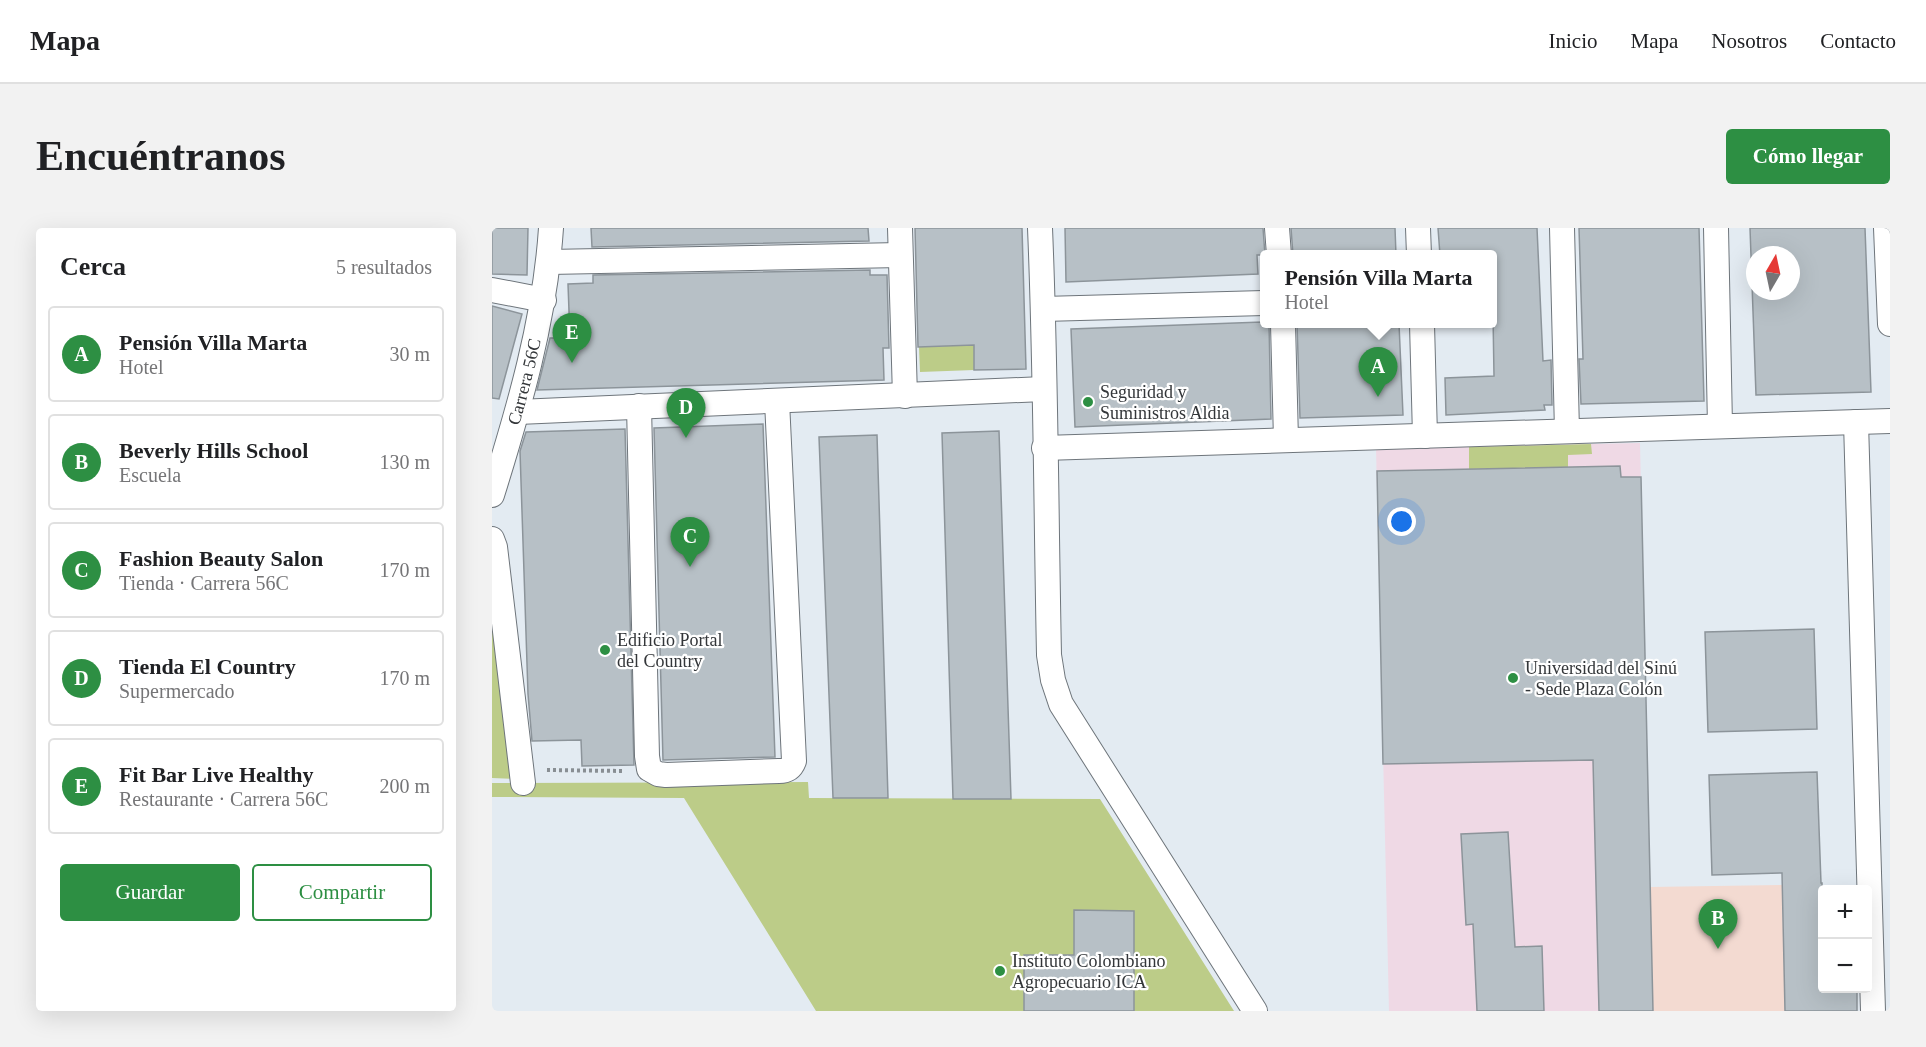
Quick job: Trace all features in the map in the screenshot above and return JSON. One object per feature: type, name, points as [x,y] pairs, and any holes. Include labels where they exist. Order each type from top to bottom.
[{"type":"street","name":"Carrera 56C","points":[[492,495],[518,412],[544,300],[551,228]]},
{"type":"street","points":[[900,228],[905,396]]},
{"type":"street","points":[[1040,228],[1044,309],[1043,389],[1049,655],[1053,680],[1061,704],[1255,1011]]},
{"type":"street","points":[[1278,228],[1279,250]]},
{"type":"street","points":[[1418,228],[1419,250]]},
{"type":"street","points":[[1562,228],[1567,431]]},
{"type":"street","points":[[1716,228],[1720,426]]},
{"type":"street","points":[[1887,228],[1890,324]]},
{"type":"street","points":[[549,262],[900,255]]},
{"type":"street","points":[[492,290],[544,300]]},
{"type":"street","points":[[1044,309],[1260,303]]},
{"type":"street","points":[[1283,328],[1286,440]]},
{"type":"street","points":[[1422,328],[1425,436]]},
{"type":"street","points":[[518,412],[1043,389]]},
{"type":"street","points":[[639,406],[647,756],[651,771],[666,775],[786,771],[792,767],[794,761],[777,401]]},
{"type":"street","points":[[1044,448],[1890,421]]},
{"type":"street","points":[[1856,422],[1873,1011]]},
{"type":"street","points":[[492,539],[495,547],[522,777]]},
{"type":"path","points":[[522,777],[651,771]]},
{"type":"shaded area","points":[[1640,443],[1653,1011],[1389,1011],[1376,448]]},
{"type":"shaded area","points":[[1782,885],[1785,1011],[1653,1011],[1650,887]]},
{"type":"green space","points":[[974,345],[974,370],[920,372],[919,347]]},
{"type":"green space","points":[[1591,444],[1592,454],[1568,455],[1568,467],[1469,469],[1469,447]]},
{"type":"green space","points":[[492,595],[518,779],[492,778]]},
{"type":"green space","points":[[808,782],[809,798],[1100,799],[1234,1011],[816,1011],[684,798],[492,797],[492,783]]},
{"type":"building","points":[[492,228],[528,228],[527,275],[492,274]]},
{"type":"building","points":[[591,228],[868,228],[869,241],[592,247]]},
{"type":"building","points":[[915,228],[1022,228],[1026,369],[974,370],[974,345],[918,347]]},
{"type":"building","points":[[1065,228],[1263,228],[1265,250],[1260,250],[1260,255],[1257,255],[1258,274],[1066,282]]},
{"type":"building","points":[[1291,228],[1395,228],[1396,250],[1293,250]]},
{"type":"building","points":[[1438,228],[1537,228],[1543,361],[1551,360],[1552,405],[1544,405],[1545,410],[1446,415],[1445,378],[1494,376],[1493,328],[1497,328],[1497,250],[1440,250]]},
{"type":"building","points":[[1579,228],[1699,228],[1704,401],[1581,404],[1579,359],[1583,359]]},
{"type":"building","points":[[1750,228],[1865,228],[1871,392],[1756,395],[1753,300],[1800,300],[1800,246],[1751,246]]},
{"type":"building","points":[[870,270],[870,275],[887,275],[889,348],[883,348],[884,380],[537,390],[550,338],[570,338],[568,284],[593,283],[593,275]]},
{"type":"building","points":[[492,306],[522,314],[499,399],[492,398]]},
{"type":"building","points":[[1260,322],[1260,328],[1269,328],[1271,419],[1075,427],[1071,329]]},
{"type":"building","points":[[1297,328],[1399,328],[1403,415],[1300,418]]},
{"type":"building","points":[[763,424],[775,757],[663,760],[654,428]]},
{"type":"building","points":[[625,429],[634,765],[582,766],[581,740],[532,741],[528,694],[520,451],[526,432]]},
{"type":"building","points":[[999,431],[1011,799],[953,799],[942,433]]},
{"type":"building","points":[[877,435],[888,798],[833,798],[819,437]]},
{"type":"building","name":"Universidad del Sinú - Sede Plaza Colón","points":[[1620,466],[1621,477],[1641,477],[1653,1011],[1599,1011],[1593,760],[1383,764],[1377,471]]},
{"type":"building","points":[[1814,629],[1817,729],[1708,732],[1705,632]]},
{"type":"building","points":[[1817,772],[1822,883],[1818,885],[1818,993],[1857,993],[1857,1011],[1785,1011],[1782,873],[1712,875],[1709,775]]},
{"type":"building","points":[[1508,832],[1515,947],[1542,946],[1544,1011],[1477,1011],[1473,924],[1466,925],[1461,834]]},
{"type":"building","points":[[1074,910],[1134,911],[1134,1011],[1024,1011],[1024,955],[1074,955]]},
{"type":"place","name":"Fit Bar Live Healthy","points":[[572,363]]},
{"type":"place","name":"Pensión Villa Marta","points":[[1378,397]]},
{"type":"place","name":"Seguridad y Suministros Aldia","points":[[1088,402]]},
{"type":"place","name":"Tienda El Country","points":[[686,438]]},
{"type":"place","name":"Fashion Beauty Salon","points":[[690,567]]},
{"type":"place","name":"Edificio Portal del Country","points":[[605,650]]},
{"type":"place","name":"Universidad del Sinú - Sede Plaza Colón","points":[[1513,678]]},
{"type":"place","name":"Beverly Hills School","points":[[1718,949]]},
{"type":"place","name":"Instituto Colombiano Agropecuario ICA","points":[[1000,971]]}]
